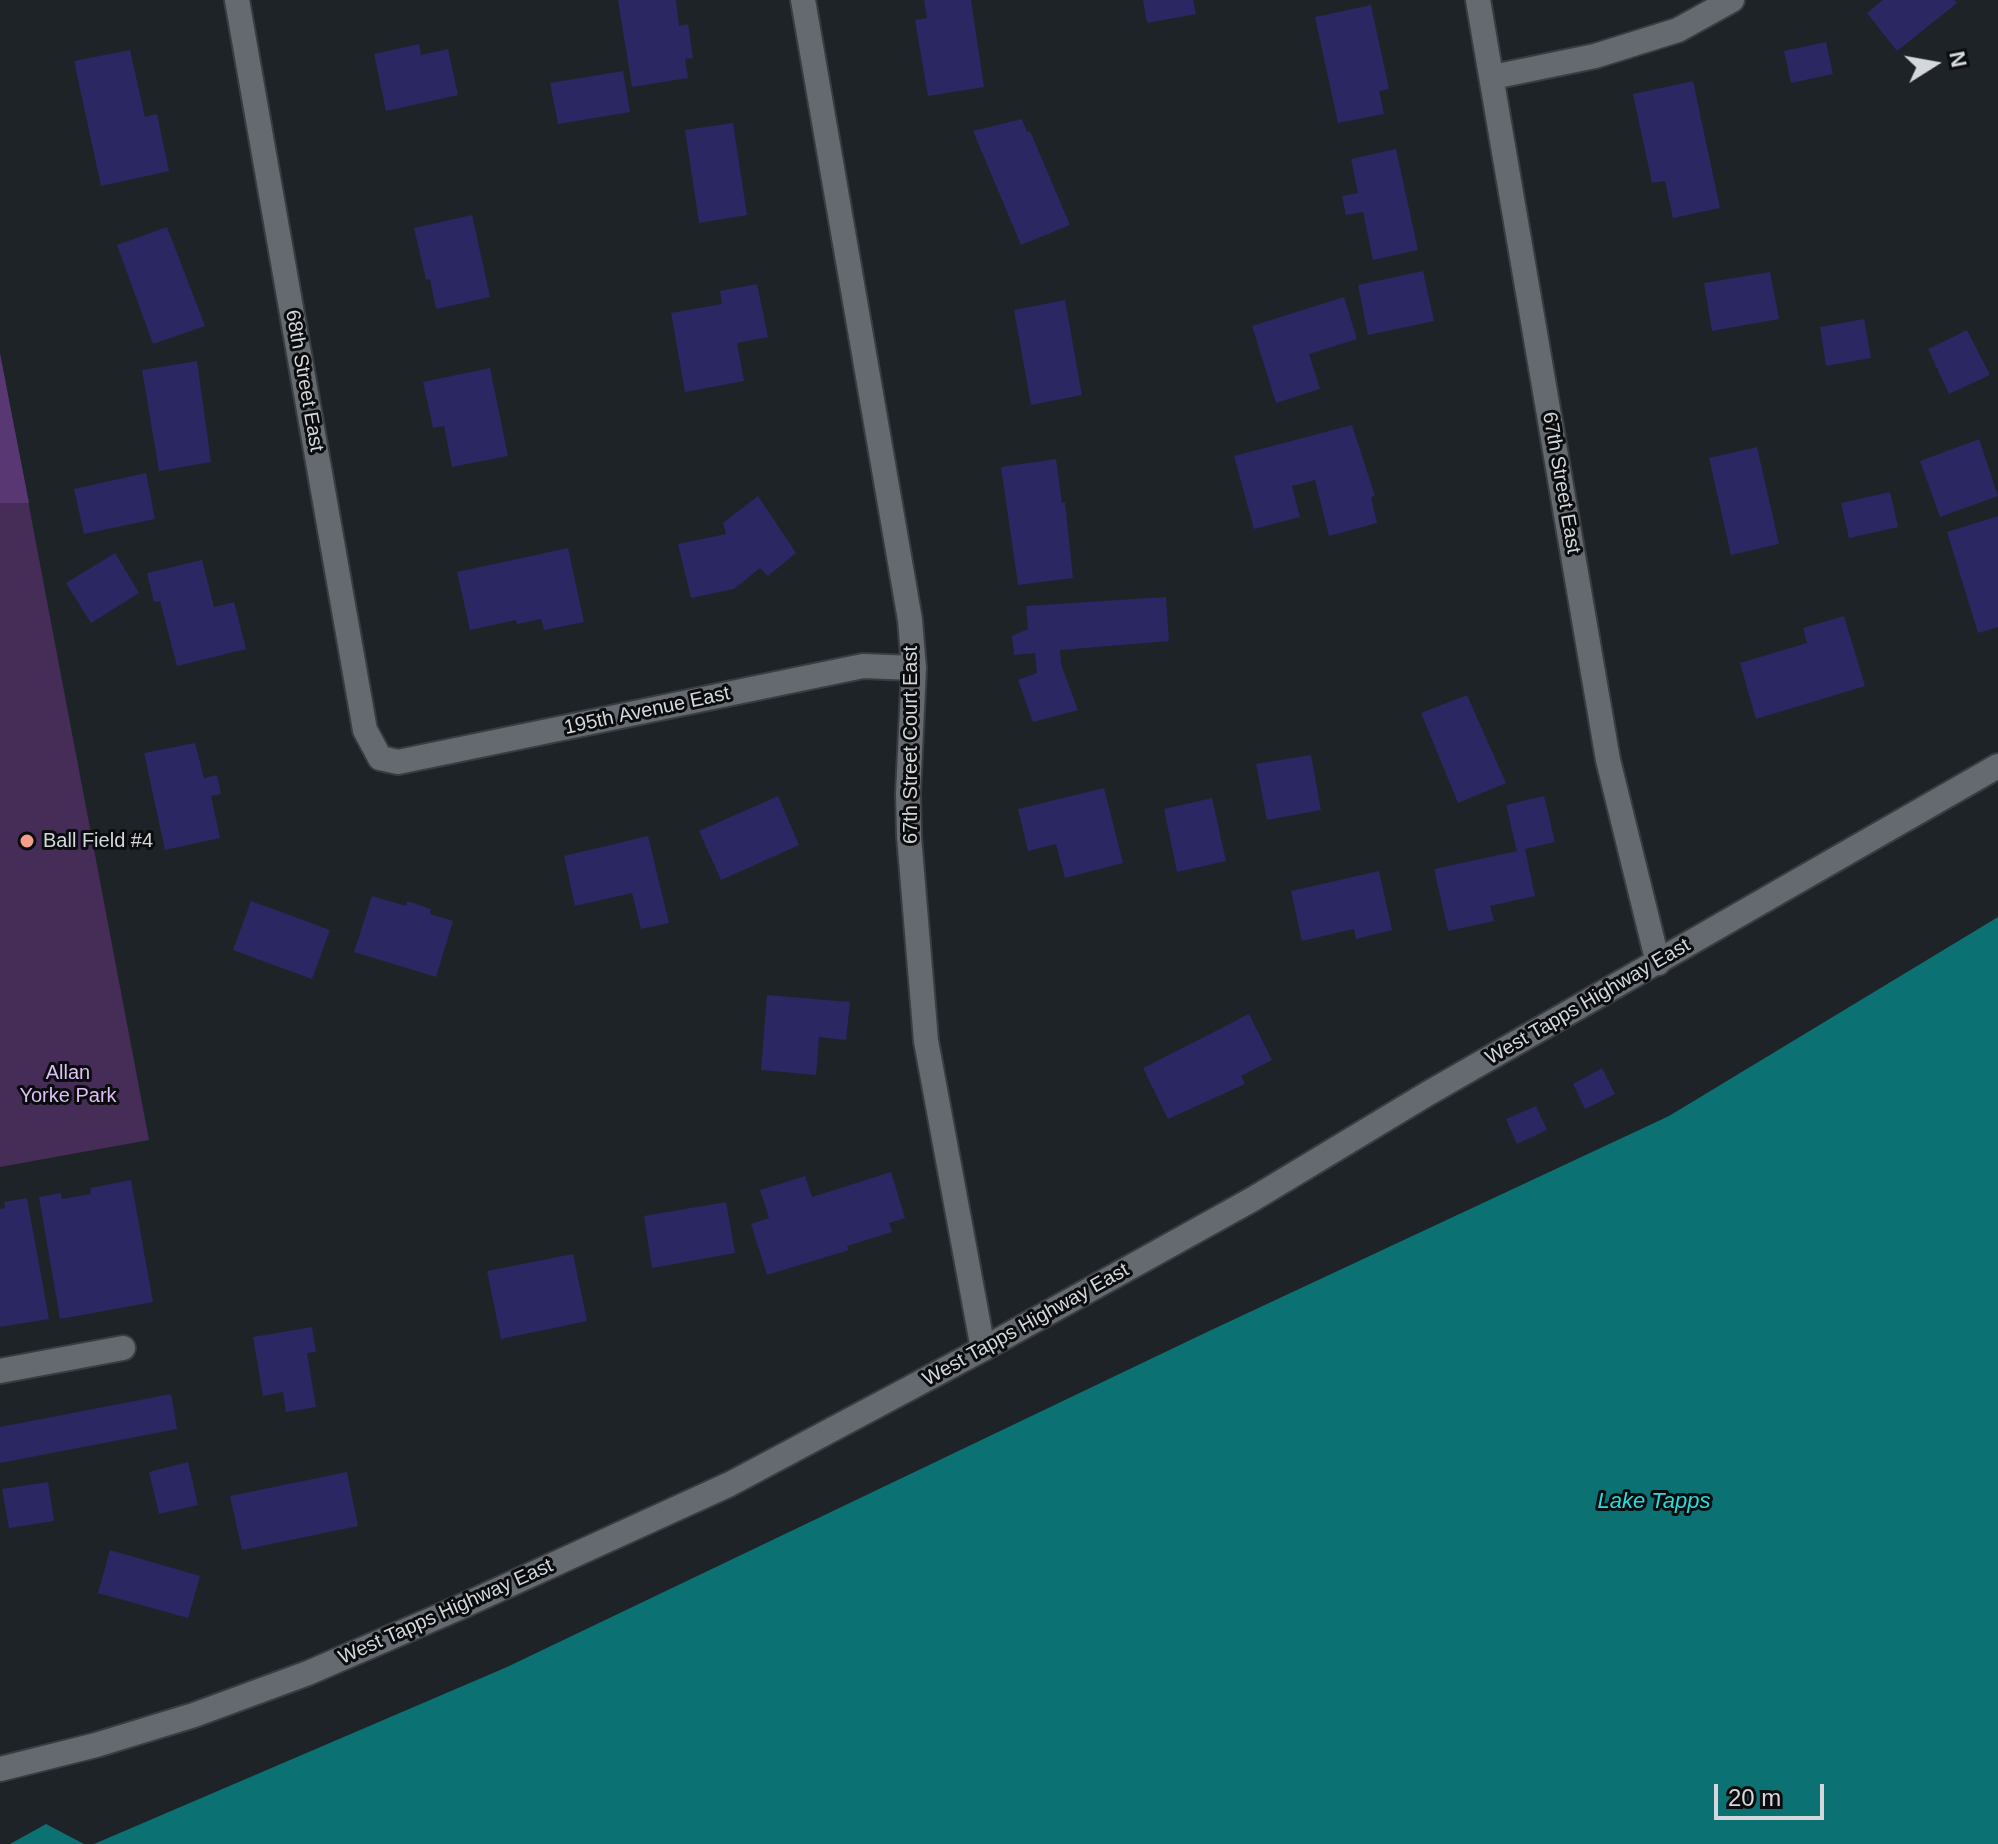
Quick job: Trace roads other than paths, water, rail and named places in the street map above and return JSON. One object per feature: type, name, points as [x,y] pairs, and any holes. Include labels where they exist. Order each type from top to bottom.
[{"type":"street","name":"68th Street East","points":[[237,0],[365,730],[380,758]]},
{"type":"street","name":"67th Street Court East","points":[[803,0],[910,620],[914,668],[908,793],[926,1041],[983,1349]]},
{"type":"street","name":"67th Street East","points":[[1478,0],[1608,760],[1658,963]]},
{"type":"street","points":[[1493,77],[1595,56],[1678,30],[1732,0]]},
{"type":"street","name":"195th Avenue East","points":[[380,758],[398,762],[863,666],[914,668]]},
{"type":"street","name":"West Tapps Highway East","points":[[0,1769],[96,1745],[194,1715],[321,1667],[730,1484],[983,1349],[1253,1199],[1427,1094],[1998,766]]},
{"type":"street","points":[[0,1371],[123,1348]]},
{"type":"water","name":"Lake Tapps","points":[[1998,917],[1998,1844],[94,1844],[507,1667],[1207,1332],[1669,1116]]},
{"type":"water","points":[[46,1824],[84,1844],[10,1844]]},
{"type":"place","name":"Ball Field #4","points":[[27,841]]},
{"type":"park label","name":"Allan Yorke Park","points":[[68,1084]]}]
